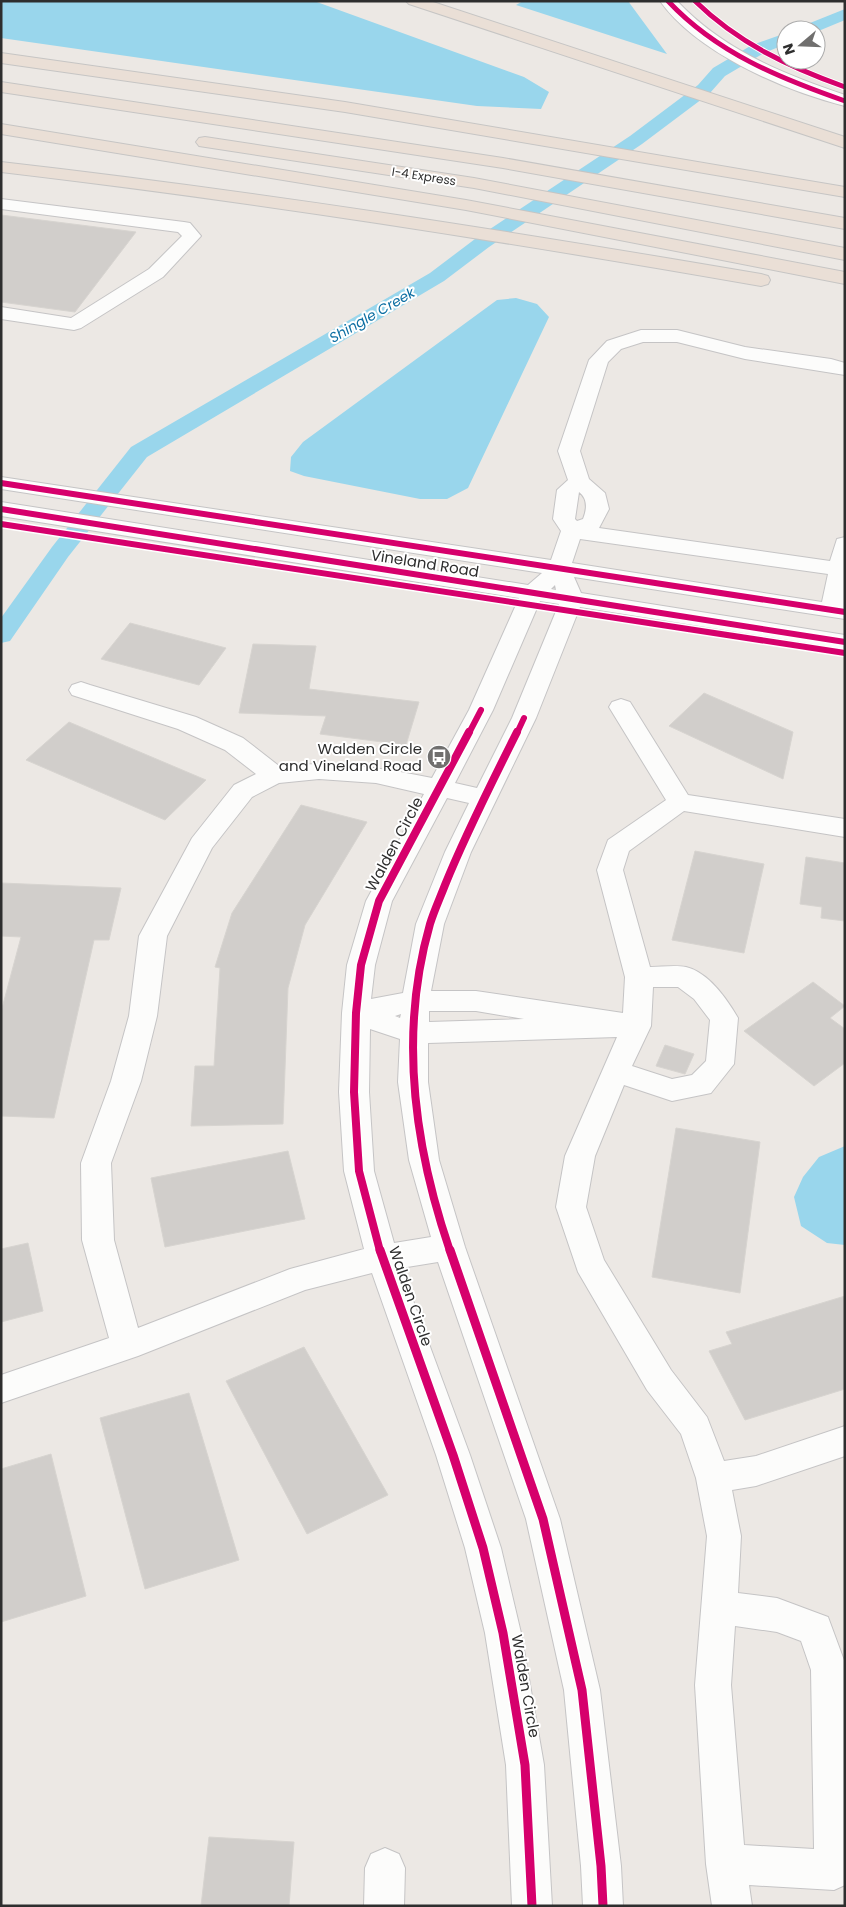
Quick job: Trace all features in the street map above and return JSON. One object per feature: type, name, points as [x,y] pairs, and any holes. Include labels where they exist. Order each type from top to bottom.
[{"type":"highway","points":[[414,1],[845,143]]},
{"type":"highway","points":[[1,58],[345,107],[845,192]]},
{"type":"highway","name":"I-4 Express","points":[[1,88],[504,163],[664,190],[845,224]]},
{"type":"highway","points":[[1,129],[466,205],[845,278]]},
{"type":"highway","name":"I-4 Express","points":[[188,139],[474,183],[845,254]]},
{"type":"highway","points":[[1,167],[236,196],[419,222],[568,246],[845,295]]},
{"type":"street","points":[[668,1],[688,22],[722,47],[765,70],[845,102]]},
{"type":"street","points":[[695,1],[712,17],[741,39],[784,62],[845,87]]},
{"type":"street","points":[[1,204],[184,227],[192,236],[156,273],[74,324],[1,313]]},
{"type":"street","points":[[603,1906],[601,1866],[582,1690],[543,1519],[449,1246],[424,1160],[413,1082],[415,1002],[430,924],[458,852],[524,718],[572,599],[559,569],[572,531],[592,523],[598,509],[594,493],[579,482],[569,451],[599,360],[614,345],[641,336],[677,336],[744,353],[831,365],[845,369]]},
{"type":"street","points":[[579,482],[568,490],[564,520],[572,531],[842,569]]},
{"type":"street","name":"Vineland Road","points":[[1,483],[838,612]]},
{"type":"street","name":"Vineland Road","points":[[1,509],[845,642]]},
{"type":"street","points":[[838,612],[845,544]]},
{"type":"street","name":"Walden Circle","points":[[532,1906],[525,1765],[503,1634],[480,1539],[453,1455],[382,1258],[359,1171],[354,1092],[356,1013],[361,965],[379,901],[480,710],[532,594],[559,569]]},
{"type":"street","points":[[81,690],[187,723],[234,744],[274,775]]},
{"type":"street","points":[[621,708],[680,802]]},
{"type":"street","points":[[126,1346],[98,1240],[96,1163],[126,1081],[142,1016],[153,936],[201,844],[243,791],[274,775],[319,771],[376,775],[438,790],[484,798]]},
{"type":"street","points":[[732,1906],[726,1864],[713,1685],[724,1536],[713,1478],[695,1427],[659,1380],[589,1263],[571,1207],[580,1156],[615,1071],[637,1026],[639,977],[610,870],[617,846],[680,802],[845,828]]},
{"type":"street","points":[[615,1071],[672,1090],[701,1085],[720,1064],[724,1018],[704,992],[684,977],[639,977]]},
{"type":"street","points":[[356,1013],[415,1002],[476,1001],[637,1026]]},
{"type":"street","points":[[356,1013],[413,1033],[637,1026]]},
{"type":"street","points":[[1,1389],[126,1346],[301,1278],[382,1258],[449,1246]]},
{"type":"street","points":[[713,1478],[756,1471],[845,1441]]},
{"type":"street","points":[[718,1606],[777,1615],[815,1629],[829,1670],[834,1870],[726,1864]]},
{"type":"street","points":[[384,1906],[385,1868]]},
{"type":"water","points":[[1,1],[314,1],[524,77],[549,92],[541,109],[477,106],[1,38]]},
{"type":"water","points":[[523,1],[628,1],[667,54],[516,5]]},
{"type":"water","points":[[516,298],[537,304],[549,317],[468,488],[447,499],[420,499],[304,476],[290,471],[291,457],[303,442],[497,300]]},
{"type":"water","points":[[845,1146],[845,1245],[827,1243],[801,1226],[794,1197],[803,1177],[819,1157]]},
{"type":"building","points":[[1,215],[136,232],[75,312],[1,302]]},
{"type":"building","points":[[130,623],[226,648],[199,685],[101,659]]},
{"type":"building","points":[[253,644],[316,646],[309,689],[419,702],[406,745],[320,734],[326,716],[239,713]]},
{"type":"building","points":[[704,693],[793,732],[783,779],[669,726]]},
{"type":"building","points":[[69,722],[206,780],[165,820],[26,760]]},
{"type":"building","points":[[301,805],[367,822],[305,925],[288,988],[283,1124],[191,1126],[195,1066],[214,1066],[220,968],[215,967],[232,913]]},
{"type":"building","points":[[695,851],[764,864],[744,953],[672,940]]},
{"type":"building","points":[[806,857],[845,863],[845,921],[821,918],[822,907],[800,904]]},
{"type":"building","points":[[1,883],[121,888],[109,940],[94,940],[54,1118],[1,1116],[1,1012],[21,937],[1,936]]},
{"type":"building","points":[[813,982],[845,1006],[830,1018],[845,1029],[845,1063],[814,1086],[744,1031]]},
{"type":"building","points":[[665,1045],[694,1054],[685,1074],[656,1066]]},
{"type":"building","points":[[676,1128],[760,1142],[740,1293],[652,1277]]},
{"type":"building","points":[[288,1151],[305,1219],[165,1247],[151,1178]]},
{"type":"building","points":[[28,1243],[43,1311],[1,1322],[1,1249]]},
{"type":"building","points":[[845,1296],[845,1389],[745,1420],[709,1351],[732,1344],[726,1332]]},
{"type":"building","points":[[304,1347],[388,1495],[307,1534],[226,1381]]},
{"type":"building","points":[[189,1393],[239,1560],[145,1589],[100,1418]]},
{"type":"building","points":[[51,1454],[86,1596],[1,1622],[1,1469]]},
{"type":"building","points":[[209,1837],[294,1842],[289,1906],[201,1906]]},
{"type":"waterway","name":"Shingle Creek","points":[[826,22],[845,14]]},
{"type":"waterway","name":"Shingle Creek","points":[[1,636],[60,552],[139,452],[437,277],[482,243],[636,140],[704,89],[719,72],[758,49],[776,42]]},
{"type":"cycle path","points":[[668,1],[705,36],[749,63],[797,84],[845,101]]},
{"type":"cycle path","points":[[695,1],[727,30],[764,53],[804,72],[845,87]]},
{"type":"cycle path","points":[[1,483],[845,612]]},
{"type":"cycle path","points":[[1,509],[845,642]]},
{"type":"cycle path","points":[[1,524],[845,653]]},
{"type":"cycle path","points":[[481,710],[379,901],[361,965],[356,1013],[354,1092],[359,1171],[382,1258],[453,1455],[483,1548],[503,1633],[525,1765],[532,1906]]},
{"type":"cycle path","points":[[524,718],[458,852],[430,924],[415,1001],[413,1082],[424,1160],[449,1247],[543,1519],[582,1690],[601,1866],[603,1906]]},
{"type":"place","name":"Walden Circle and Vineland Road","points":[[439,757]]}]
